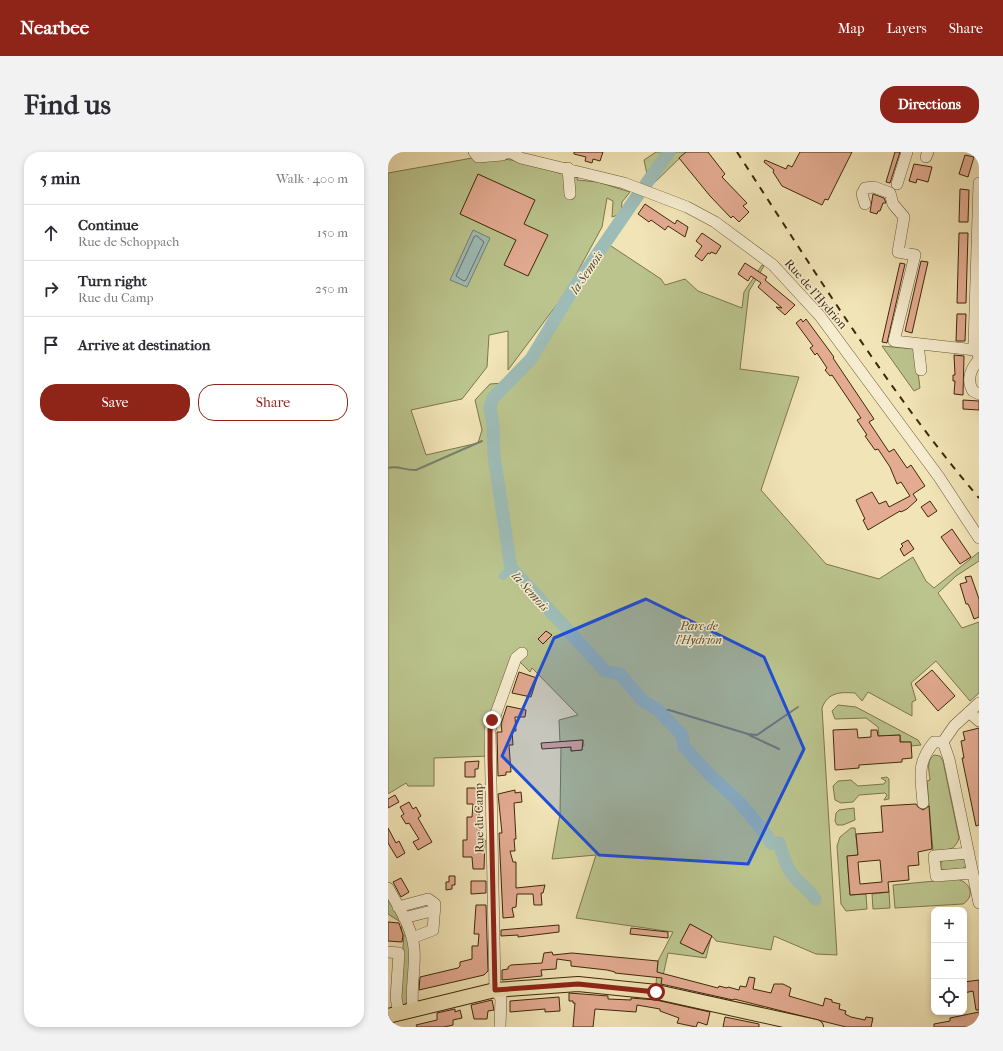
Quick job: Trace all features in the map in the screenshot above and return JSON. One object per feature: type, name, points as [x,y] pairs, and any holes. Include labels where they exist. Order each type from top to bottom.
[{"type":"main road","points":[[393,1015],[495,990],[578,984],[630,988],[656,992],[816,1027]]},
{"type":"street","points":[[474,152],[478,156],[502,155],[507,152]]},
{"type":"street","name":"Rue de l'Hydrion","points":[[510,152],[521,158],[568,168],[624,183],[687,207],[715,222],[773,264],[820,316],[939,477],[979,538]]},
{"type":"street","points":[[897,184],[907,152]]},
{"type":"street","points":[[568,168],[570,194]]},
{"type":"street","points":[[979,183],[978,355],[971,369],[970,385],[973,391],[979,394]]},
{"type":"street","points":[[865,204],[862,194],[865,188],[874,187],[890,193],[892,204],[904,217],[898,252],[915,255],[894,342],[918,344],[978,355]]},
{"type":"street","points":[[918,344],[921,370]]},
{"type":"street","name":"Rue du Camp","points":[[500,1027],[501,998],[495,990],[490,730],[516,658],[522,653]]},
{"type":"street","points":[[943,742],[954,726],[979,703]]},
{"type":"street","points":[[969,712],[979,721]]},
{"type":"street","points":[[923,803],[921,763],[924,754],[934,742],[943,742]]},
{"type":"street","points":[[943,742],[949,759],[973,862],[979,903]]},
{"type":"street","points":[[388,888],[404,918],[412,938],[414,948],[413,1010]]},
{"type":"street","points":[[398,907],[428,899],[435,904],[433,930],[412,938]]},
{"type":"street","points":[[404,918],[435,910]]},
{"type":"street","points":[[388,952],[398,953],[396,998],[393,1015]]},
{"type":"highlighted area","points":[[646,599],[764,657],[804,749],[748,864],[599,855],[502,756],[554,638]]},
{"type":"green space","points":[[656,152],[686,152],[652,185],[649,184],[644,160]]},
{"type":"green space","name":"Parc de l'Hydrion","points":[[478,157],[512,160],[578,178],[577,180],[598,182],[630,192],[622,202],[621,214],[612,217],[613,201],[607,198],[602,227],[567,291],[508,370],[508,331],[489,335],[487,367],[462,399],[411,410],[426,455],[478,443],[482,430],[475,400],[490,384],[504,383],[522,365],[602,240],[661,279],[665,285],[685,279],[698,291],[742,308],[744,292],[762,265],[764,266],[749,291],[740,369],[799,377],[761,490],[826,564],[879,579],[913,557],[926,581],[934,588],[979,552],[979,561],[956,576],[938,593],[962,628],[979,622],[979,693],[970,701],[936,661],[911,683],[916,700],[912,702],[912,716],[868,692],[862,701],[855,693],[835,694],[828,699],[822,708],[837,955],[816,954],[774,936],[771,950],[716,941],[714,938],[690,924],[681,943],[703,954],[711,937],[706,958],[668,953],[661,985],[656,984],[658,961],[673,932],[576,918],[596,855],[552,859],[560,814],[561,747],[571,747],[571,751],[582,750],[582,746],[584,746],[583,740],[560,742],[559,720],[578,715],[532,668],[530,672],[517,659],[493,720],[490,756],[434,758],[434,786],[408,786],[406,783],[388,794],[388,173]]},
{"type":"green space","points":[[882,346],[915,349],[920,388],[914,391]]},
{"type":"green space","points":[[838,705],[856,707],[918,740],[921,745],[911,746],[910,742],[901,742],[900,735],[879,736],[878,727],[866,718],[835,719],[832,711]]},
{"type":"green space","points":[[934,755],[940,756],[943,761],[959,838],[955,846],[952,848],[933,851],[927,781],[930,780],[929,763],[931,757]]},
{"type":"green space","points":[[887,777],[889,779],[889,799],[884,800],[887,795],[885,793],[859,795],[853,802],[841,803],[835,800],[833,786],[838,781],[851,780],[858,786],[884,784],[886,781],[881,778]]},
{"type":"green space","points":[[854,808],[855,820],[843,825],[837,825],[835,821],[836,813],[839,810]]},
{"type":"green space","points":[[851,828],[855,828],[858,855],[847,856],[850,895],[866,894],[867,909],[846,911],[841,904],[837,846],[840,837]]},
{"type":"green space","points":[[965,859],[966,866],[962,869],[941,870],[941,860]]},
{"type":"green space","points":[[956,879],[961,880],[970,889],[969,897],[963,904],[895,908],[893,885]]},
{"type":"green space","points":[[889,892],[890,908],[873,909],[872,894]]},
{"type":"green space","points":[[388,894],[410,939],[408,1000],[404,1007],[399,998],[404,935],[401,935],[402,923],[388,914]]},
{"type":"water","points":[[473,230],[490,238],[467,287],[450,280]]},
{"type":"building","points":[[574,152],[603,152],[600,161],[593,159],[592,163],[585,161],[586,157],[574,154]]},
{"type":"building","points":[[686,152],[708,152],[725,174],[722,177],[747,203],[743,206],[749,212],[739,222],[733,216],[731,218],[710,196],[679,158]]},
{"type":"building","points":[[800,152],[852,152],[828,200],[825,199],[822,205],[782,186],[773,172],[774,170],[764,162],[765,160],[786,169],[788,165],[792,167]]},
{"type":"building","points":[[895,152],[900,152],[890,183],[886,182]]},
{"type":"building","points":[[965,155],[974,157],[968,177],[959,174]]},
{"type":"building","points":[[914,164],[932,167],[928,182],[917,179],[916,183],[909,181]]},
{"type":"building","points":[[478,174],[535,200],[524,224],[548,235],[528,276],[504,265],[516,240],[460,214]]},
{"type":"building","points":[[960,189],[969,190],[968,222],[959,222]]},
{"type":"building","points":[[873,194],[884,198],[886,203],[883,203],[877,214],[870,212]]},
{"type":"building","points":[[645,204],[675,224],[677,220],[688,227],[685,237],[668,226],[665,230],[651,220],[649,222],[638,214]]},
{"type":"building","points":[[702,233],[721,246],[716,254],[711,252],[710,254],[708,253],[702,261],[695,256],[702,246],[696,241]]},
{"type":"building","points":[[959,233],[968,233],[966,303],[957,303]]},
{"type":"building","points":[[921,261],[928,262],[912,333],[905,331]]},
{"type":"building","points":[[745,263],[767,277],[765,280],[795,305],[785,315],[776,307],[782,308],[758,287],[761,283],[751,276],[748,281],[738,274]]},
{"type":"building","points":[[900,263],[905,264],[887,343],[882,342]]},
{"type":"building","points":[[957,314],[966,314],[965,341],[956,341]]},
{"type":"building","points":[[801,319],[803,322],[806,319],[834,357],[833,358],[874,419],[869,422],[889,452],[894,449],[907,468],[911,465],[925,486],[913,494],[917,500],[907,509],[901,512],[900,511],[868,530],[863,520],[865,519],[856,500],[872,492],[879,504],[886,501],[889,507],[910,496],[901,482],[897,484],[890,467],[878,449],[875,450],[865,436],[867,435],[857,420],[861,418],[832,375],[830,376],[825,370],[827,368],[817,353],[815,355],[810,348],[813,346],[796,323]]},
{"type":"building","points":[[954,355],[964,356],[963,395],[954,394]]},
{"type":"building","points":[[963,400],[979,401],[979,410],[963,409]]},
{"type":"building","points":[[930,501],[937,511],[928,517],[921,507]]},
{"type":"building","points":[[952,529],[971,557],[960,564],[941,537]]},
{"type":"building","points":[[908,540],[914,549],[904,556],[900,549],[903,546],[901,544]]},
{"type":"building","points":[[971,576],[979,599],[979,617],[974,619],[968,604],[966,604],[960,584],[967,582],[965,577]]},
{"type":"building","points":[[546,631],[552,635],[543,644],[538,639]]},
{"type":"building","points":[[932,670],[955,696],[938,711],[915,684]]},
{"type":"building","points":[[519,672],[537,678],[531,697],[512,693]]},
{"type":"building","points":[[507,706],[526,710],[525,717],[515,717],[516,731],[512,731],[513,745],[509,745],[511,772],[506,772],[506,775],[498,776],[497,732],[502,732],[501,724]]},
{"type":"building","points":[[979,728],[979,825],[976,826],[962,758],[964,758],[961,741],[965,740],[963,732]]},
{"type":"building","points":[[857,729],[858,738],[871,737],[871,730],[877,730],[878,736],[900,735],[900,742],[911,742],[912,758],[902,759],[902,762],[859,765],[859,768],[835,770],[833,730]]},
{"type":"building","points":[[583,740],[582,750],[571,751],[571,747],[542,749],[541,743]]},
{"type":"building","points":[[479,761],[478,769],[475,769],[475,777],[465,777],[465,762]]},
{"type":"building","points":[[467,788],[478,788],[480,840],[485,840],[484,869],[473,869],[472,857],[463,857],[463,840],[467,840],[467,817],[472,817],[473,804],[467,804]]},
{"type":"building","points":[[515,790],[515,793],[521,792],[522,802],[514,803],[516,839],[514,839],[515,851],[510,851],[513,862],[516,862],[516,888],[545,885],[543,893],[541,893],[542,905],[534,905],[533,894],[517,894],[516,907],[512,908],[514,917],[503,918],[499,833],[502,833],[498,794]]},
{"type":"building","points":[[395,795],[399,802],[388,808],[388,799]]},
{"type":"building","points":[[409,802],[413,809],[416,807],[421,816],[418,818],[432,842],[418,850],[413,842],[419,839],[409,823],[406,824],[401,816],[404,814],[400,807]]},
{"type":"building","points":[[916,804],[923,810],[929,806],[932,849],[918,852],[919,865],[908,866],[909,880],[888,882],[889,892],[850,895],[847,856],[858,855],[856,834],[883,832],[881,806]],"holes":[[[880,860],[882,882],[860,884],[858,862]]]},
{"type":"building","points":[[388,828],[396,843],[399,841],[405,853],[397,858],[388,843]]},
{"type":"building","points":[[449,876],[455,876],[455,885],[452,885],[452,889],[446,890],[446,882],[449,882]]},
{"type":"building","points":[[401,878],[409,892],[401,897],[393,882]]},
{"type":"building","points":[[471,881],[486,881],[486,893],[471,894]]},
{"type":"building","points":[[476,905],[486,905],[488,971],[484,975],[419,990],[420,977],[458,968],[460,966],[460,962],[472,959],[472,946],[478,946],[479,934],[474,934]]},
{"type":"building","points":[[388,922],[399,923],[403,935],[402,942],[388,941]]},
{"type":"building","points":[[690,924],[712,936],[703,954],[680,943]]},
{"type":"building","points":[[559,925],[559,932],[518,937],[518,935],[501,936],[501,930]]},
{"type":"building","points":[[631,928],[668,932],[668,938],[630,934]]},
{"type":"building","points":[[552,952],[553,955],[572,953],[658,961],[657,972],[718,988],[719,986],[739,990],[740,986],[746,987],[749,977],[755,978],[753,989],[771,993],[774,984],[783,984],[791,988],[789,996],[823,1006],[825,998],[840,1004],[839,1009],[846,1011],[845,1014],[851,1017],[865,1020],[866,1017],[873,1018],[871,1027],[846,1027],[734,999],[661,984],[662,978],[571,966],[571,961],[557,959],[556,969],[541,970],[542,976],[502,980],[502,970],[508,969],[511,965],[542,963],[544,953]]},
{"type":"building","points":[[979,980],[979,1010],[976,1010],[973,991],[967,992],[967,982]]},
{"type":"building","points":[[569,993],[608,996],[608,999],[631,1000],[631,998],[656,1000],[710,1012],[707,1025],[698,1022],[696,1027],[677,1023],[679,1018],[660,1011],[660,1009],[637,1005],[636,1012],[595,1009],[593,1027],[573,1027],[575,1003],[573,1003],[573,1001],[569,1001]]},
{"type":"building","points":[[559,997],[560,1011],[545,1012],[545,1009],[510,1012],[510,1001]]},
{"type":"building","points":[[492,1000],[494,1010],[488,1011],[487,1019],[474,1019],[471,1005]]},
{"type":"building","points":[[455,1009],[455,1012],[460,1010],[462,1018],[453,1020],[453,1025],[444,1027],[417,1027],[416,1025],[437,1020],[437,1013]]},
{"type":"building","points":[[979,1012],[979,1027],[934,1027],[934,1024],[950,1021],[950,1018]]},
{"type":"building","points":[[725,1017],[759,1024],[759,1027],[723,1027]]},
{"type":"waterway","name":"la Semois","points":[[646,184],[669,152]]},
{"type":"waterway","name":"la Semois","points":[[638,195],[572,291],[531,359],[493,398],[490,408],[493,425],[494,456],[511,568],[605,671],[620,674],[642,700],[658,710],[682,735],[684,747],[710,775],[740,803],[766,834],[771,843],[779,843],[789,870],[815,899]]},
{"type":"waterway","name":"la Semois","points":[[488,438],[493,436]]},
{"type":"waterway","points":[[388,468],[395,467],[416,470],[482,441]]},
{"type":"waterway","points":[[503,576],[511,568]]},
{"type":"waterway","points":[[658,710],[669,710],[748,734],[757,735],[798,707]]},
{"type":"waterway","points":[[749,735],[779,749]]},
{"type":"railway","points":[[737,152],[823,285],[883,373],[979,498]]},
{"type":"route","points":[[492,720],[490,730],[490,756],[495,990],[545,985],[578,984],[630,988],[656,992]]}]
